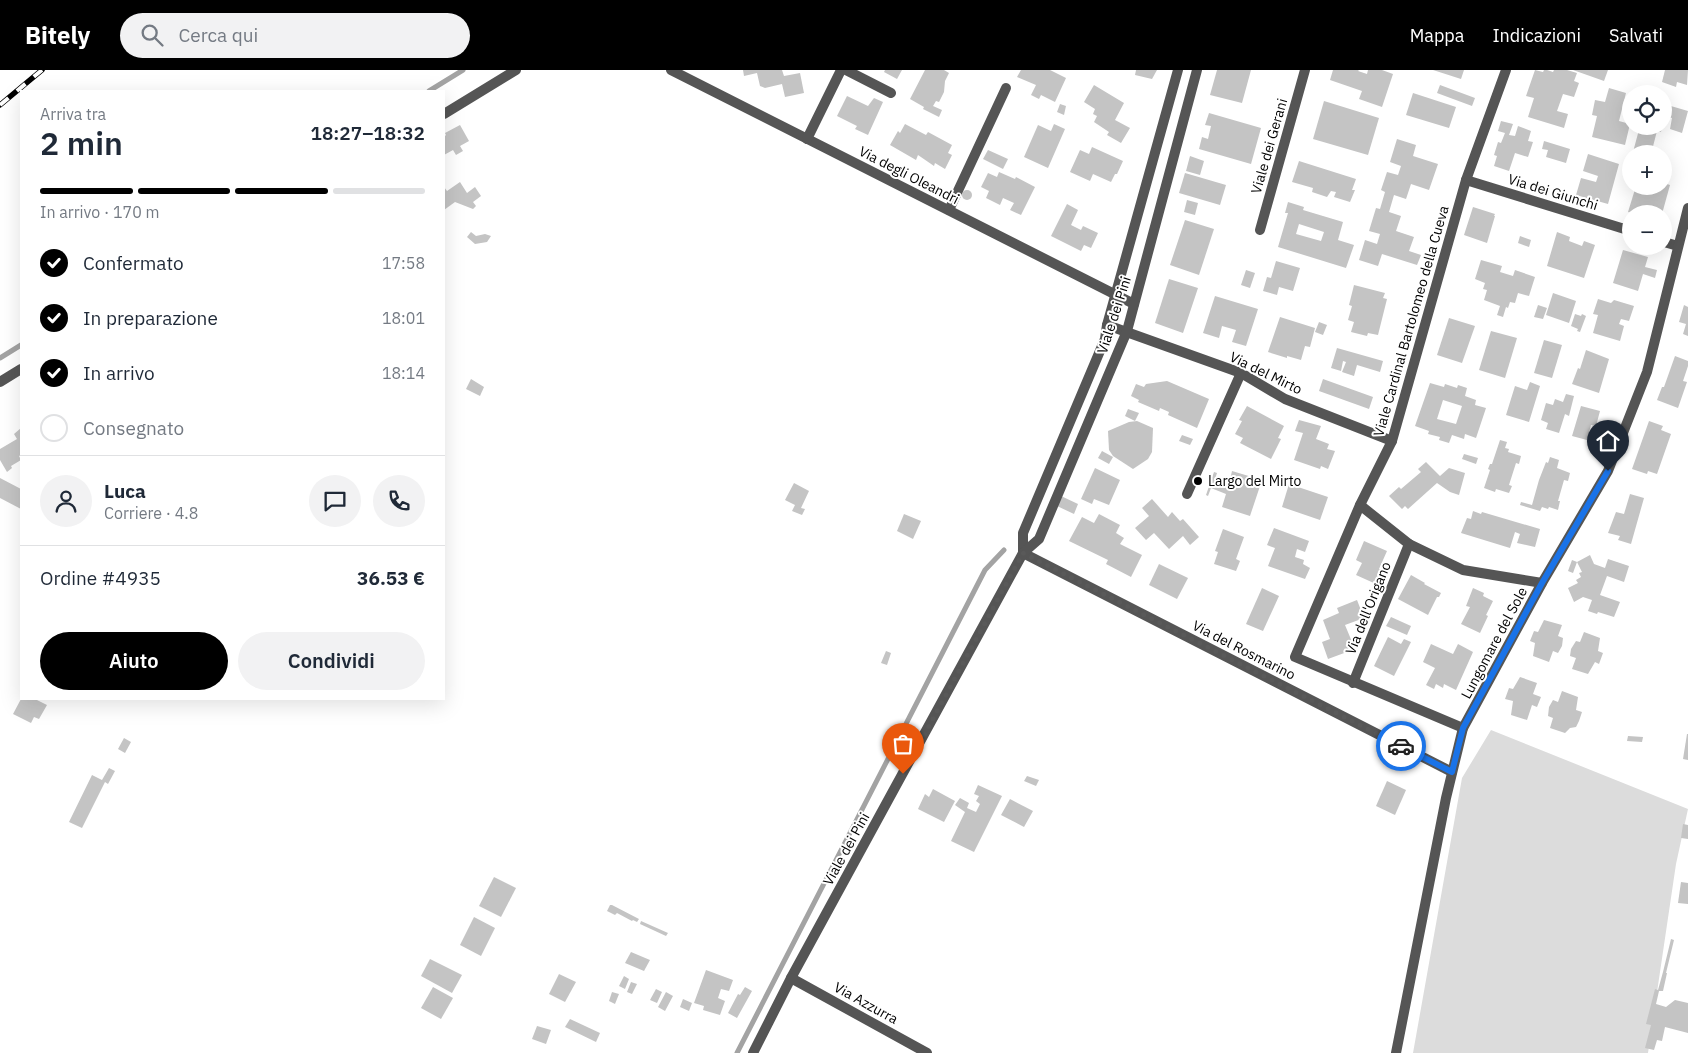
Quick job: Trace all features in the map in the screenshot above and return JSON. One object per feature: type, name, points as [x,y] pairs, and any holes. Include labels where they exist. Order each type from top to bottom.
[{"type":"street","points":[[445,113],[516,70]]},
{"type":"street","name":"Via degli Oleandri","points":[[671,70],[1134,304]]},
{"type":"street","points":[[808,139],[841,70]]},
{"type":"street","points":[[846,70],[891,93]]},
{"type":"street","name":"Viale dei Pini","points":[[1023,553],[1023,533],[1105,339],[1107,325],[1178,70]]},
{"type":"street","name":"Viale dei Pini","points":[[753,1053],[1023,553],[1039,539],[1127,331],[1197,70]]},
{"type":"street","name":"Viale dei Gerani","points":[[1260,230],[1305,70]]},
{"type":"street","name":"Viale Cardinal Bartolomeo della Cueva","points":[[1295,657],[1360,504],[1392,441],[1466,180],[1506,70]]},
{"type":"street","points":[[949,210],[1006,88]]},
{"type":"street","name":"Via dei Giunchi","points":[[1466,180],[1622,228]]},
{"type":"street","name":"Lungomare del Sole","points":[[1396,1053],[1452,772],[1463,728],[1542,583],[1608,471],[1647,372],[1688,208]]},
{"type":"street","points":[[1672,244],[1678,246]]},
{"type":"street","name":"Via del Mirto","points":[[1107,325],[1241,373],[1285,399],[1392,441]]},
{"type":"street","points":[[0,382],[20,370]]},
{"type":"street","points":[[1187,494],[1241,373]]},
{"type":"street","points":[[1360,504],[1409,544],[1463,570],[1542,583]]},
{"type":"street","name":"Via dell'Origano","points":[[1353,683],[1409,544]]},
{"type":"street","name":"Via del Rosmarino","points":[[1023,553],[1452,772]]},
{"type":"street","name":"Via del Rosmarino","points":[[1295,657],[1463,728]]},
{"type":"street","name":"Via Azzurra","points":[[792,978],[927,1053]]},
{"type":"shaded area","points":[[1491,730],[1688,809],[1676,864],[1648,1053],[1413,1053],[1462,778]]},
{"type":"building","points":[[743,70],[782,70],[784,76],[800,73],[804,93],[785,97],[782,84],[765,88],[760,86],[757,73],[744,76]]},
{"type":"building","points":[[885,70],[902,70],[897,79],[884,72]]},
{"type":"building","points":[[925,70],[944,70],[949,73],[945,81],[944,92],[939,102],[936,101],[933,106],[942,110],[939,117],[923,109],[924,107],[910,99]]},
{"type":"building","points":[[1021,70],[1050,70],[1066,78],[1055,102],[1041,95],[1039,99],[1031,95],[1036,85],[1017,77]]},
{"type":"building","points":[[1136,70],[1157,70],[1152,79],[1135,75]]},
{"type":"building","points":[[1217,70],[1251,70],[1242,103],[1210,95]]},
{"type":"building","points":[[1333,70],[1359,70],[1367,74],[1368,70],[1382,70],[1393,74],[1382,107],[1359,99],[1362,91],[1330,80]]},
{"type":"building","points":[[1433,70],[1464,70],[1461,79]]},
{"type":"building","points":[[1535,70],[1553,72],[1554,70],[1567,70],[1577,73],[1574,81],[1579,83],[1574,97],[1563,94],[1557,111],[1568,114],[1564,128],[1528,117],[1534,98],[1526,96]]},
{"type":"building","points":[[1573,70],[1608,70],[1604,81]]},
{"type":"building","points":[[1665,70],[1688,70],[1687,85],[1677,82],[1676,87],[1662,82]]},
{"type":"building","points":[[1094,85],[1124,103],[1115,120],[1130,128],[1121,143],[1107,135],[1109,132],[1094,122],[1097,116],[1093,114],[1095,109],[1084,102]]},
{"type":"building","points":[[1440,85],[1475,98],[1472,106],[1437,93]]},
{"type":"building","points":[[1609,88],[1622,92],[1622,109],[1619,121],[1622,122],[1622,135],[1627,135],[1625,145],[1592,137],[1597,116],[1592,115],[1595,100],[1605,102]]},
{"type":"building","points":[[1413,93],[1456,107],[1449,128],[1406,115]]},
{"type":"building","points":[[847,96],[868,106],[874,98],[883,102],[868,135],[855,129],[857,126],[837,116]]},
{"type":"building","points":[[1324,101],[1379,118],[1368,155],[1313,139]]},
{"type":"building","points":[[1060,104],[1066,106],[1064,115],[1057,112]]},
{"type":"building","points":[[1672,106],[1688,111],[1682,133],[1672,130]]},
{"type":"building","points":[[1209,113],[1261,128],[1251,164],[1199,149],[1202,137],[1208,139],[1211,126],[1205,125]]},
{"type":"building","points":[[1501,121],[1513,124],[1509,135],[1515,136],[1518,126],[1531,131],[1528,141],[1533,142],[1528,157],[1515,153],[1509,171],[1494,166],[1497,156],[1494,155],[1498,142],[1501,143],[1505,133],[1498,131]]},
{"type":"building","points":[[905,124],[926,135],[928,132],[952,145],[948,153],[952,155],[945,169],[935,163],[934,166],[918,155],[916,160],[890,145],[898,131],[900,133]]},
{"type":"building","points":[[1054,124],[1065,129],[1048,168],[1024,157],[1038,125],[1051,131]]},
{"type":"building","points":[[460,125],[469,141],[460,146],[463,151],[456,155],[453,150],[445,154],[445,133]]},
{"type":"building","points":[[1638,135],[1656,135],[1653,145],[1635,145]]},
{"type":"building","points":[[1397,139],[1416,145],[1413,156],[1438,164],[1429,190],[1411,184],[1406,199],[1394,195],[1389,212],[1401,216],[1396,231],[1414,237],[1409,251],[1421,255],[1417,265],[1382,254],[1378,266],[1359,260],[1365,240],[1377,244],[1380,234],[1369,231],[1376,208],[1380,209],[1385,192],[1381,190],[1387,172],[1398,175],[1401,166],[1390,162]]},
{"type":"building","points":[[1544,141],[1570,149],[1566,163],[1546,157],[1548,150],[1542,149]]},
{"type":"building","points":[[1092,147],[1123,161],[1111,182],[1093,174],[1090,181],[1070,172],[1080,150],[1089,154]]},
{"type":"building","points":[[988,150],[1008,159],[1003,169],[983,159]]},
{"type":"building","points":[[1588,154],[1619,164],[1608,204],[1576,195],[1581,178],[1596,182],[1598,176],[1583,171]]},
{"type":"building","points":[[1190,156],[1204,161],[1200,175],[1186,171]]},
{"type":"building","points":[[1299,161],[1356,179],[1352,190],[1355,190],[1350,202],[1334,197],[1336,192],[1331,191],[1327,197],[1312,192],[1313,188],[1292,182]]},
{"type":"building","points":[[999,172],[1015,179],[1016,177],[1035,187],[1021,215],[1010,210],[1014,203],[1003,198],[1000,205],[986,198],[989,191],[981,187],[988,173],[997,177]]},
{"type":"building","points":[[1185,173],[1226,185],[1220,205],[1179,193]]},
{"type":"building","points":[[460,182],[467,193],[475,187],[481,196],[473,202],[476,206],[473,209],[455,202],[445,209],[445,188],[447,191]]},
{"type":"building","points":[[965,190],[969,190],[972,195],[971,199],[965,200],[962,197],[962,193]]},
{"type":"building","points":[[1633,195],[1667,195],[1664,205],[1630,205]]},
{"type":"building","points":[[1187,200],[1198,203],[1195,215],[1184,212]]},
{"type":"building","points":[[1288,202],[1304,207],[1303,210],[1343,222],[1338,240],[1354,245],[1346,268],[1278,247],[1288,213],[1285,213]],"holes":[[[1299,224],[1324,232],[1321,241],[1296,234]]]},
{"type":"building","points":[[1067,204],[1078,210],[1071,225],[1081,230],[1083,226],[1098,233],[1091,248],[1084,245],[1081,251],[1051,236]]},
{"type":"building","points":[[1473,207],[1495,214],[1487,243],[1464,235]]},
{"type":"building","points":[[1185,220],[1214,229],[1199,275],[1170,265]]},
{"type":"building","points":[[471,232],[476,236],[485,234],[491,236],[487,242],[475,244],[467,237]]},
{"type":"building","points":[[1557,232],[1570,237],[1569,241],[1582,246],[1584,241],[1595,245],[1584,278],[1547,266]]},
{"type":"building","points":[[1520,236],[1531,240],[1529,247],[1518,243]]},
{"type":"building","points":[[1622,253],[1622,255],[1648,257],[1645,267],[1657,270],[1655,278],[1643,274],[1638,291],[1613,283]]},
{"type":"building","points":[[1481,260],[1502,266],[1500,272],[1513,276],[1515,270],[1535,277],[1529,296],[1518,293],[1515,303],[1510,302],[1508,308],[1506,307],[1503,317],[1497,315],[1500,306],[1484,300],[1487,290],[1483,289],[1485,283],[1475,279]]},
{"type":"building","points":[[1276,261],[1300,268],[1293,291],[1279,287],[1277,295],[1263,291],[1267,277],[1271,278]]},
{"type":"building","points":[[1246,270],[1255,273],[1250,288],[1241,285]]},
{"type":"building","points":[[1169,279],[1198,288],[1183,333],[1155,323]]},
{"type":"building","points":[[1354,285],[1385,293],[1383,298],[1387,299],[1378,335],[1368,333],[1367,336],[1351,332],[1354,322],[1348,320],[1352,306],[1349,305]]},
{"type":"building","points":[[1553,293],[1576,301],[1569,323],[1546,315]]},
{"type":"building","points":[[1215,296],[1258,309],[1246,346],[1232,342],[1236,330],[1222,326],[1219,338],[1203,333]]},
{"type":"building","points":[[1598,299],[1611,303],[1614,300],[1634,306],[1629,321],[1621,319],[1619,324],[1624,326],[1620,341],[1593,333],[1598,315],[1593,314]]},
{"type":"building","points":[[1538,305],[1547,308],[1543,319],[1534,317]]},
{"type":"building","points":[[1684,305],[1688,307],[1688,336],[1683,334],[1686,324],[1679,322]]},
{"type":"building","points":[[1575,314],[1586,316],[1580,332],[1571,326]]},
{"type":"building","points":[[1280,317],[1315,328],[1310,347],[1305,346],[1301,360],[1268,352]]},
{"type":"building","points":[[1449,318],[1475,326],[1462,363],[1437,355]]},
{"type":"building","points":[[1319,322],[1327,325],[1323,335],[1315,332]]},
{"type":"building","points":[[1491,331],[1517,338],[1505,378],[1479,370]]},
{"type":"building","points":[[1544,340],[1562,345],[1552,378],[1534,373]]},
{"type":"building","points":[[1337,348],[1383,361],[1380,372],[1357,365],[1354,376],[1342,372],[1346,362],[1343,361],[1341,371],[1331,368]]},
{"type":"building","points":[[1586,350],[1609,359],[1599,393],[1572,384],[1578,368],[1580,369]]},
{"type":"building","points":[[1675,356],[1688,361],[1683,381],[1687,382],[1678,408],[1657,400],[1662,387],[1664,387]]},
{"type":"building","points":[[471,379],[484,387],[480,396],[466,389]]},
{"type":"building","points":[[1323,379],[1373,397],[1369,409],[1319,391]]},
{"type":"building","points":[[1167,381],[1209,399],[1197,428],[1168,415],[1169,412],[1160,408],[1159,411],[1138,402],[1139,400],[1131,396],[1136,384],[1144,387],[1146,384]]},
{"type":"building","points":[[1530,382],[1540,386],[1529,422],[1506,415],[1515,386],[1527,390]]},
{"type":"building","points":[[1430,383],[1444,387],[1445,384],[1457,388],[1458,385],[1467,388],[1465,396],[1476,400],[1475,405],[1486,408],[1476,438],[1465,434],[1464,439],[1452,435],[1449,443],[1439,440],[1440,437],[1428,434],[1429,431],[1415,426]],"holes":[[[1443,400],[1462,406],[1456,424],[1437,419]]]},
{"type":"building","points":[[1566,394],[1574,396],[1569,416],[1565,414],[1559,433],[1546,429],[1548,423],[1541,420],[1546,403],[1553,405],[1555,399],[1563,402]]},
{"type":"building","points":[[1247,406],[1284,426],[1278,438],[1281,439],[1271,459],[1240,443],[1243,438],[1235,434],[1242,421],[1239,420]]},
{"type":"building","points":[[1581,406],[1600,411],[1596,426],[1591,425],[1587,440],[1572,436]]},
{"type":"building","points":[[1128,409],[1139,413],[1135,421],[1125,416]]},
{"type":"building","points":[[1299,420],[1321,426],[1316,439],[1329,444],[1327,449],[1335,451],[1328,469],[1321,466],[1320,469],[1294,460],[1303,433],[1295,431]]},
{"type":"building","points":[[1137,421],[1153,428],[1152,452],[1148,459],[1133,469],[1113,456],[1109,450],[1108,431],[1129,422]]},
{"type":"building","points":[[1649,421],[1663,426],[1661,430],[1671,434],[1657,474],[1648,471],[1647,474],[1632,469]]},
{"type":"building","points":[[20,429],[20,461],[11,466],[12,468],[7,472],[0,460],[0,449],[17,439],[14,434]]},
{"type":"building","points":[[1182,435],[1193,439],[1190,445],[1179,441]]},
{"type":"building","points":[[1500,440],[1507,442],[1505,448],[1509,449],[1508,452],[1521,456],[1519,464],[1516,463],[1509,485],[1512,486],[1509,493],[1496,489],[1495,492],[1484,488],[1490,470],[1488,469],[1490,464],[1492,464]]},
{"type":"building","points":[[1102,451],[1113,457],[1109,464],[1098,458]]},
{"type":"building","points":[[1464,454],[1478,458],[1476,464],[1462,459]]},
{"type":"building","points":[[1550,457],[1559,460],[1557,468],[1570,473],[1568,481],[1564,480],[1558,501],[1560,501],[1558,510],[1542,507],[1540,511],[1520,505],[1521,502],[1532,505],[1539,480]]},
{"type":"building","points":[[1426,462],[1440,476],[1449,468],[1465,473],[1459,495],[1450,492],[1437,483],[1408,509],[1405,506],[1402,509],[1389,496],[1399,487],[1401,489],[1421,472],[1418,469]]},
{"type":"building","points":[[1095,468],[1120,480],[1109,505],[1094,499],[1092,504],[1081,499]]},
{"type":"building","points":[[1232,471],[1262,480],[1250,516],[1222,507],[1226,494],[1211,488],[1208,496],[1206,495],[1214,472],[1217,473],[1215,479],[1229,484]]},
{"type":"building","points":[[0,478],[20,488],[20,508],[0,498]]},
{"type":"building","points":[[794,483],[809,491],[801,508],[805,509],[802,515],[792,511],[795,505],[785,500]]},
{"type":"building","points":[[1289,484],[1328,497],[1320,520],[1282,507]]},
{"type":"building","points":[[1630,494],[1644,498],[1631,544],[1618,540],[1620,536],[1608,533],[1616,512],[1624,514]]},
{"type":"building","points":[[1061,496],[1078,504],[1074,514],[1057,506]]},
{"type":"building","points":[[1152,499],[1168,517],[1172,512],[1180,521],[1183,519],[1199,537],[1190,545],[1183,536],[1169,549],[1154,533],[1146,540],[1135,528],[1149,516],[1142,508]]},
{"type":"building","points":[[1473,511],[1540,529],[1535,547],[1517,543],[1520,534],[1515,532],[1510,548],[1461,533],[1467,518],[1471,519]]},
{"type":"building","points":[[904,514],[921,521],[913,539],[897,531]]},
{"type":"building","points":[[1099,514],[1120,525],[1116,533],[1124,538],[1120,544],[1142,555],[1131,577],[1106,564],[1108,560],[1069,541],[1082,517],[1094,523]]},
{"type":"building","points":[[1274,528],[1309,541],[1305,552],[1297,549],[1295,557],[1304,560],[1303,564],[1310,568],[1305,579],[1268,566],[1275,548],[1267,545]]},
{"type":"building","points":[[1223,529],[1244,537],[1236,559],[1240,561],[1236,571],[1214,564],[1218,552],[1215,551]]},
{"type":"building","points":[[1364,541],[1387,551],[1379,569],[1382,570],[1376,584],[1356,575],[1362,563],[1356,560]]},
{"type":"building","points":[[1590,555],[1594,564],[1605,568],[1608,559],[1629,566],[1624,582],[1607,576],[1600,595],[1620,602],[1614,617],[1588,611],[1592,600],[1583,597],[1574,602],[1568,588],[1578,583],[1576,580],[1581,577],[1579,573],[1582,572],[1577,562]]},
{"type":"building","points":[[1572,560],[1577,562],[1573,573],[1568,571]]},
{"type":"building","points":[[1159,564],[1188,578],[1177,599],[1149,585]]},
{"type":"building","points":[[1411,575],[1441,593],[1428,615],[1398,599]]},
{"type":"building","points":[[1262,588],[1279,596],[1263,631],[1246,624]]},
{"type":"building","points":[[1473,588],[1484,593],[1483,596],[1493,601],[1480,633],[1461,624],[1470,607],[1466,606]]},
{"type":"building","points":[[1357,600],[1364,618],[1345,625],[1355,649],[1328,659],[1322,642],[1330,639],[1323,620],[1339,613],[1337,608]]},
{"type":"building","points":[[1391,617],[1411,626],[1407,635],[1386,626]]},
{"type":"building","points":[[1544,620],[1562,625],[1558,636],[1563,638],[1562,646],[1558,653],[1553,651],[1549,662],[1533,656],[1535,643],[1530,641],[1534,631],[1538,632]]},
{"type":"building","points":[[1584,632],[1600,638],[1598,651],[1603,653],[1599,664],[1595,662],[1588,674],[1572,669],[1576,658],[1570,656],[1571,649],[1576,641],[1580,642]]},
{"type":"building","points":[[1388,637],[1401,644],[1404,639],[1411,642],[1394,676],[1374,666]]},
{"type":"building","points":[[1431,644],[1453,654],[1458,644],[1473,652],[1456,690],[1444,684],[1443,688],[1436,684],[1434,689],[1426,685],[1435,668],[1423,662]]},
{"type":"building","points":[[886,651],[891,653],[887,665],[881,663]]},
{"type":"building","points":[[1520,677],[1537,683],[1533,694],[1541,697],[1537,707],[1532,705],[1527,720],[1511,715],[1513,701],[1505,699],[1509,688],[1513,689]]},
{"type":"building","points":[[1562,691],[1578,697],[1576,710],[1582,712],[1576,727],[1570,728],[1565,733],[1550,728],[1553,718],[1548,716],[1549,707],[1553,700],[1558,702]]},
{"type":"building","points":[[20,700],[37,700],[47,705],[39,719],[34,717],[31,723],[13,714]]},
{"type":"building","points":[[1688,734],[1688,760],[1683,759]]},
{"type":"building","points":[[1628,736],[1643,737],[1642,742],[1627,741]]},
{"type":"building","points":[[124,738],[131,742],[125,753],[118,749]]},
{"type":"building","points":[[109,768],[115,771],[108,784],[105,782],[82,828],[69,822],[92,775],[102,780]]},
{"type":"building","points":[[1027,776],[1039,780],[1036,786],[1024,781]]},
{"type":"building","points":[[1387,781],[1406,790],[1395,815],[1376,806]]},
{"type":"building","points":[[978,785],[1002,796],[974,852],[951,841],[965,812],[955,805],[960,798],[969,803],[967,808],[976,812],[980,804],[976,801],[979,796],[974,794]]},
{"type":"building","points":[[933,789],[955,801],[944,822],[918,809],[925,794],[929,797]]},
{"type":"building","points":[[1010,799],[1033,811],[1024,827],[1001,815]]},
{"type":"building","points":[[1683,824],[1688,825],[1688,839],[1681,838]]},
{"type":"building","points":[[494,877],[516,888],[501,917],[479,906]]},
{"type":"building","points":[[1681,882],[1688,883],[1688,904],[1678,903]]},
{"type":"building","points":[[610,905],[639,919],[637,922],[617,913],[615,915],[607,911]]},
{"type":"building","points":[[474,917],[495,928],[481,956],[460,945]]},
{"type":"building","points":[[641,921],[668,933],[666,936],[640,924]]},
{"type":"building","points":[[1671,939],[1674,940],[1663,991],[1659,991],[1656,1004],[1666,1007],[1675,1000],[1688,1003],[1688,1033],[1665,1027],[1662,1041],[1657,1040],[1654,1050],[1645,1048],[1651,1025],[1646,1024],[1655,989],[1658,990]]},
{"type":"building","points":[[631,952],[650,960],[644,971],[625,963]]},
{"type":"building","points":[[430,959],[462,975],[452,993],[421,976]]},
{"type":"building","points":[[706,970],[733,980],[729,991],[721,989],[718,998],[725,1001],[720,1015],[703,1010],[704,1006],[694,1003]]},
{"type":"building","points":[[559,974],[576,982],[565,1002],[549,994]]},
{"type":"building","points":[[624,976],[629,979],[625,989],[619,986]]},
{"type":"building","points":[[631,982],[637,984],[632,994],[627,992]]},
{"type":"building","points":[[433,987],[453,998],[441,1019],[421,1008]]},
{"type":"building","points":[[745,987],[752,991],[737,1018],[728,1013],[738,994],[740,995]]},
{"type":"building","points":[[656,989],[662,992],[657,1003],[650,1000]]},
{"type":"building","points":[[612,992],[619,994],[615,1004],[609,1001]]},
{"type":"building","points":[[666,992],[673,996],[665,1011],[658,1007]]},
{"type":"building","points":[[683,999],[692,1003],[689,1011],[680,1007]]},
{"type":"building","points":[[570,1019],[600,1033],[596,1042],[565,1027]]},
{"type":"building","points":[[537,1026],[551,1030],[546,1044],[532,1039]]},
{"type":"waterway","points":[[431,90],[463,70]]},
{"type":"waterway","points":[[0,358],[20,346]]},
{"type":"waterway","points":[[737,1053],[985,570],[1004,550]]},
{"type":"railway","points":[[0,105],[42,70]]},
{"type":"way so far","points":[[903,774],[1023,553],[1401,746]]},
{"type":"place","name":"Largo del Mirto","points":[[1198,481]]},
{"type":"route","points":[[1401,746],[1452,772],[1463,728],[1542,583],[1608,471]]}]
